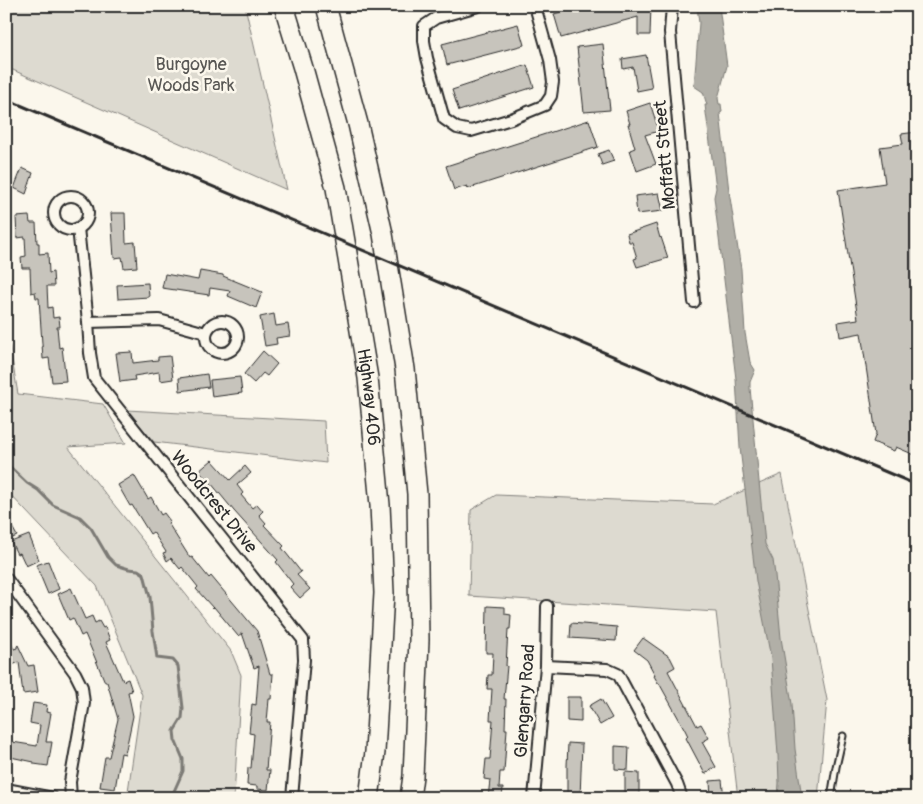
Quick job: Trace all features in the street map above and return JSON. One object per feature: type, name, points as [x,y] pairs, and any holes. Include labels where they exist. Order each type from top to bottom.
[{"type":"highway","name":"Highway 406","points":[[284,6],[304,68],[336,188],[368,378],[380,505],[384,593],[375,752],[369,798]]},
{"type":"highway","points":[[326,6],[358,124],[383,234],[405,369],[417,494],[418,640],[413,776],[410,798]]},
{"type":"street","points":[[478,6],[454,9],[424,26],[427,58],[444,119],[456,128],[471,131],[511,119],[541,107],[551,96],[553,82],[550,60],[535,6]]},
{"type":"street","name":"Moffatt Street","points":[[672,6],[670,32],[694,302]]},
{"type":"street","name":"Woodcrest Drive","points":[[78,228],[94,378],[303,640],[304,660],[292,798]]},
{"type":"street","points":[[88,322],[159,320],[206,333]]},
{"type":"street","points":[[6,578],[75,672],[82,687],[84,703],[70,782],[71,798]]},
{"type":"street","name":"Glengarry Road","points":[[534,798],[546,666],[547,606]]},
{"type":"street","points":[[546,666],[607,669],[618,674],[677,784],[682,798]]},
{"type":"street","points":[[6,790],[53,798]]},
{"type":"lane","points":[[831,798],[843,736]]},
{"type":"green space","name":"Burgoyne Woods Park","points":[[6,6],[245,6],[287,190],[6,67]]},
{"type":"green space","points":[[6,324],[18,394],[103,404],[126,443],[68,447],[231,651],[241,675],[234,798],[206,798],[189,795],[187,798],[127,798],[142,695],[97,586],[6,490]]},
{"type":"green space","points":[[127,410],[324,421],[326,463],[154,442]]},
{"type":"green space","points":[[782,474],[827,700],[818,798],[738,798],[716,612],[469,596],[471,510],[496,495],[713,504]]},
{"type":"shaded area","points":[[697,6],[719,6],[727,66],[718,98],[719,104],[721,104],[722,112],[720,113],[729,191],[741,269],[745,333],[750,362],[755,370],[750,382],[750,388],[765,544],[773,560],[802,798],[778,798],[778,755],[771,658],[756,581],[740,448],[736,379],[714,197],[716,188],[705,105],[707,105],[703,92],[694,86],[699,23]]},
{"type":"building","points":[[581,6],[651,6],[650,35],[638,35],[638,17],[561,38],[554,14]]},
{"type":"building","points":[[518,24],[524,45],[447,65],[442,44]]},
{"type":"building","points":[[603,44],[610,110],[584,112],[577,47]]},
{"type":"building","points":[[646,55],[652,88],[637,91],[633,67],[623,69],[622,59]]},
{"type":"building","points":[[527,65],[534,87],[459,111],[452,90]]},
{"type":"building","points":[[650,103],[659,131],[645,135],[656,164],[637,171],[630,150],[635,148],[626,111]]},
{"type":"building","points":[[589,120],[598,147],[467,189],[467,186],[454,190],[446,166]]},
{"type":"building","points":[[917,132],[917,456],[896,447],[894,451],[873,442],[876,434],[861,333],[840,337],[838,322],[858,319],[838,190],[885,183],[880,147],[903,144],[901,134]]},
{"type":"building","points":[[609,150],[614,161],[602,165],[598,154]]},
{"type":"building","points":[[22,168],[33,173],[26,194],[14,188]]},
{"type":"building","points":[[659,193],[663,211],[637,214],[635,196]]},
{"type":"building","points":[[111,213],[125,213],[126,243],[135,242],[137,267],[124,268],[122,257],[114,258]]},
{"type":"building","points":[[29,216],[30,223],[36,223],[39,254],[48,253],[49,273],[53,272],[54,286],[47,286],[48,308],[52,307],[53,318],[59,317],[60,327],[57,327],[59,348],[62,347],[66,381],[52,382],[49,358],[43,359],[39,298],[36,298],[35,292],[31,293],[30,268],[22,268],[21,257],[26,256],[25,237],[17,238],[16,217]]},
{"type":"building","points":[[656,224],[668,258],[637,267],[634,259],[637,258],[632,242],[629,242],[627,234]]},
{"type":"building","points":[[200,271],[223,275],[262,292],[256,308],[228,296],[230,291],[210,288],[209,295],[162,288],[165,274],[198,280]]},
{"type":"building","points":[[148,283],[149,297],[118,299],[117,285]]},
{"type":"building","points":[[274,314],[276,326],[288,324],[290,336],[276,338],[277,344],[265,346],[260,317]]},
{"type":"building","points":[[263,351],[277,364],[267,376],[263,373],[254,383],[244,374]]},
{"type":"building","points":[[132,352],[133,363],[158,360],[158,357],[170,356],[173,379],[160,381],[159,372],[134,376],[135,380],[120,382],[116,353]]},
{"type":"building","points":[[207,374],[209,387],[180,391],[179,378]]},
{"type":"building","points":[[240,377],[242,393],[212,397],[210,380]]},
{"type":"building","points":[[212,460],[230,480],[245,466],[251,473],[237,485],[243,493],[241,495],[252,508],[257,504],[263,511],[259,515],[266,523],[264,525],[284,546],[282,548],[301,572],[297,575],[310,589],[300,598],[290,587],[293,584],[276,562],[278,560],[199,471]]},
{"type":"building","points":[[134,475],[148,499],[151,497],[161,515],[164,513],[170,521],[168,523],[190,558],[192,557],[209,578],[211,576],[257,631],[270,674],[273,674],[267,722],[270,722],[266,770],[270,770],[268,790],[257,789],[257,786],[247,785],[248,768],[251,768],[254,734],[249,733],[252,704],[256,705],[259,666],[254,668],[242,633],[238,636],[196,589],[198,587],[182,567],[180,569],[171,558],[167,561],[163,553],[166,552],[153,532],[150,534],[132,505],[130,506],[118,485]]},
{"type":"building","points":[[6,516],[17,536],[6,541]]},
{"type":"building","points":[[29,535],[39,560],[26,566],[20,553],[17,554],[11,542]]},
{"type":"building","points":[[48,561],[59,589],[48,594],[36,565]]},
{"type":"building","points":[[71,588],[85,619],[92,616],[95,623],[99,621],[103,628],[105,627],[110,640],[106,642],[123,681],[128,679],[132,691],[128,692],[133,716],[125,754],[121,753],[115,789],[100,787],[105,757],[109,757],[118,719],[107,682],[105,682],[85,634],[81,636],[73,618],[69,620],[58,594]]},
{"type":"building","points":[[487,606],[505,607],[505,614],[511,615],[510,629],[508,629],[504,699],[506,699],[505,729],[507,729],[504,772],[500,772],[499,788],[503,788],[502,798],[488,798],[490,780],[484,779],[486,759],[490,759],[493,720],[490,720],[492,689],[487,689],[488,675],[492,675],[493,653],[486,653]]},
{"type":"building","points":[[571,623],[617,627],[616,641],[570,638]]},
{"type":"building","points":[[6,633],[14,649],[18,645],[28,666],[34,665],[38,692],[23,694],[19,662],[6,668]]},
{"type":"building","points":[[643,638],[670,657],[675,667],[668,671],[697,726],[701,724],[709,738],[702,742],[716,767],[705,774],[686,738],[688,736],[685,730],[647,660],[634,650]]},
{"type":"building","points":[[567,697],[581,697],[581,722],[567,721]]},
{"type":"building","points":[[601,699],[612,718],[600,725],[589,706]]},
{"type":"building","points":[[33,703],[47,705],[46,712],[51,713],[46,742],[52,742],[48,766],[6,756],[6,741],[37,746],[40,725],[30,723]]},
{"type":"building","points":[[568,743],[582,744],[580,798],[567,798]]},
{"type":"building","points":[[615,746],[629,747],[628,770],[615,769]]},
{"type":"building","points":[[625,772],[639,773],[639,795],[625,795]]},
{"type":"building","points":[[722,780],[724,798],[711,798],[710,781]]},
{"type":"waterway","points":[[6,463],[53,505],[80,517],[91,528],[108,557],[116,565],[138,570],[144,574],[150,597],[157,658],[173,660],[178,666],[183,708],[182,718],[174,731],[175,740],[183,759],[183,771],[171,798]]},
{"type":"railway","points":[[6,99],[917,485]]}]
